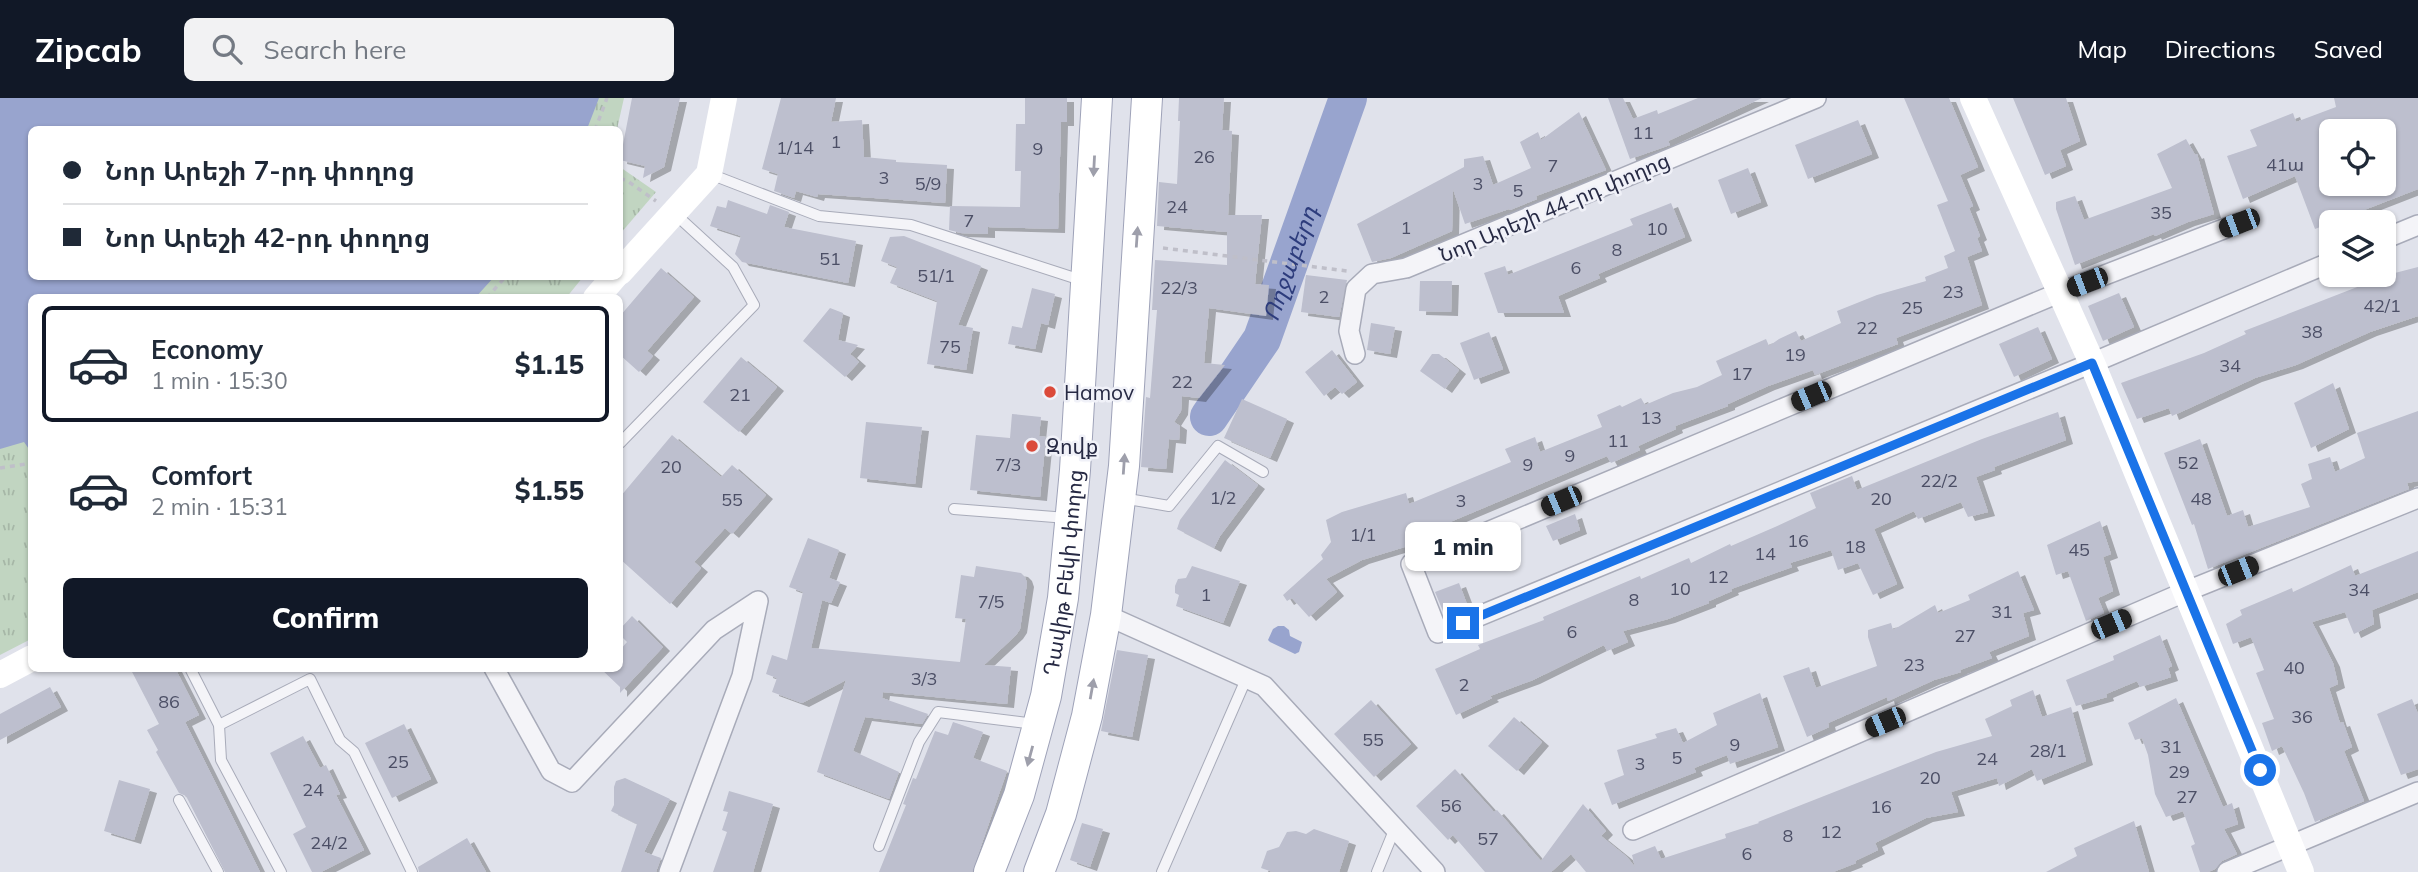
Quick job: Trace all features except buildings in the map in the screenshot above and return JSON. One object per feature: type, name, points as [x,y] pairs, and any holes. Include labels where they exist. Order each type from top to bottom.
[{"type":"main road","name":"Դավիթ Բեկի փողոց","points":[[989,872],[1019,796],[1046,696],[1063,598],[1071,519],[1097,98]]},
{"type":"main road","points":[[1039,872],[1061,814],[1087,716],[1106,615],[1121,498],[1147,98]]},
{"type":"street","points":[[623,269],[709,174],[724,98]]},
{"type":"street","name":"Նոր Արեշի 44-րդ փողոց","points":[[1372,274],[1406,268],[1816,98]]},
{"type":"street","points":[[1973,98],[2092,363],[2301,872]]},
{"type":"street","points":[[2239,223],[2061,292],[1411,564],[1438,633],[2319,267]]},
{"type":"street","points":[[2396,234],[2418,225]]},
{"type":"street","points":[[1355,354],[1349,331],[1356,289],[1372,274]]},
{"type":"street","points":[[599,294],[612,280]]},
{"type":"street","points":[[1633,830],[2187,592],[2418,498]]},
{"type":"street","points":[[496,672],[551,771],[572,782],[715,630],[758,601],[742,676],[669,872]]},
{"type":"street","points":[[1106,615],[1264,686],[1435,872]]},
{"type":"street","points":[[0,675],[28,660]]},
{"type":"street","points":[[2227,872],[2418,792]]},
{"type":"lane","points":[[709,174],[819,216],[911,225],[1087,282]]},
{"type":"lane","points":[[623,440],[754,305],[733,267],[674,212]]},
{"type":"lane","points":[[1121,498],[1168,506],[1218,446],[1263,472]]},
{"type":"lane","points":[[954,509],[1071,519]]},
{"type":"lane","points":[[192,672],[219,725],[221,760],[281,872]]},
{"type":"lane","points":[[1161,872],[1247,677]]},
{"type":"lane","points":[[219,725],[310,679],[340,740],[354,752],[412,872]]},
{"type":"lane","points":[[879,846],[919,742],[939,712],[1038,724]]},
{"type":"lane","points":[[178,800],[218,872]]},
{"type":"lane","points":[[1377,872],[1395,828]]},
{"type":"path","points":[[596,126],[607,98]]},
{"type":"path","points":[[623,180],[674,212]]},
{"type":"path","points":[[1137,245],[1372,274]]},
{"type":"path","points":[[490,294],[503,280]]},
{"type":"path","points":[[0,468],[28,464]]},
{"type":"green space","points":[[0,98],[624,98],[618,126],[28,126],[28,280],[581,280],[569,294],[28,294],[28,641],[0,655]]},
{"type":"green space","points":[[623,169],[656,192],[623,230]]},
{"type":"water","points":[[0,98],[599,98],[588,126],[28,126],[28,280],[491,280],[479,294],[28,294],[28,448],[24,442],[0,449]]},
{"type":"water","points":[[1284,626],[1289,630],[1290,636],[1302,642],[1299,652],[1295,654],[1268,640],[1273,629]]},
{"type":"waterway","name":"Ողջաբերդ","points":[[1209,417],[1262,339],[1348,98]]},
{"type":"place","name":"Hamov","points":[[1050,392]]},
{"type":"place","name":"Զովք","points":[[1032,446]]},
{"type":"route","points":[[1463,623],[2092,363],[2260,770]]}]
